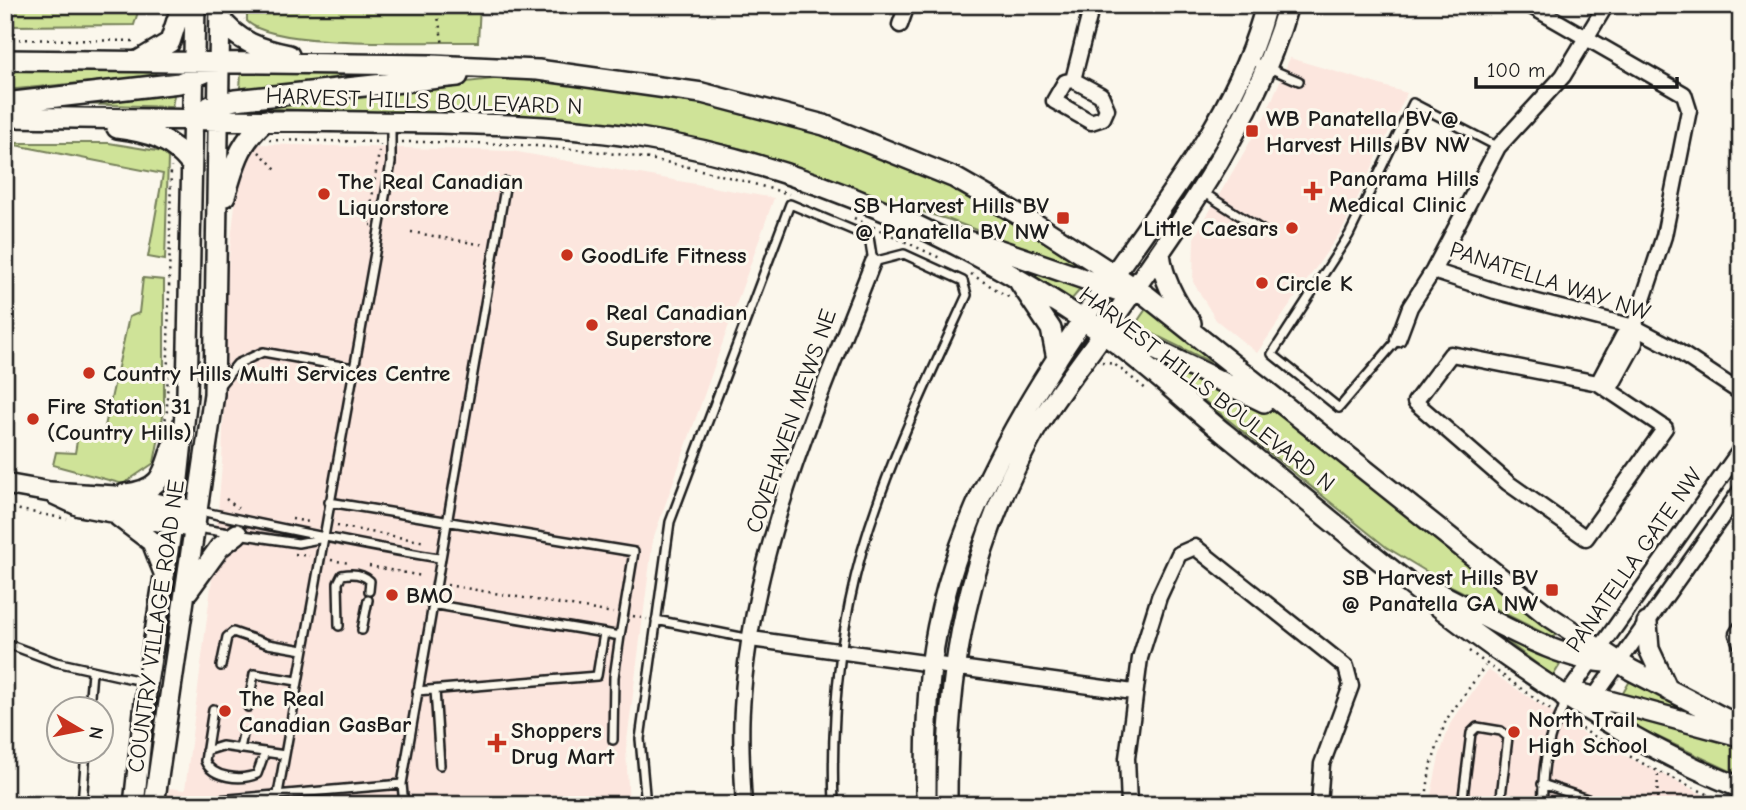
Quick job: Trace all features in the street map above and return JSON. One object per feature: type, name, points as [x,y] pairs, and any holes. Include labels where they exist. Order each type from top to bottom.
[{"type":"main road","points":[[137,62],[170,42],[182,5]]},
{"type":"main road","name":"COUNTRY VILLAGE ROAD NE","points":[[135,805],[148,683],[174,515],[187,395],[195,5]]},
{"type":"main road","points":[[926,805],[932,665],[960,547],[984,483],[1010,434],[1057,359],[1186,174],[1215,126],[1247,59],[1266,5]]},
{"type":"main road","points":[[947,805],[946,737],[953,667],[981,552],[1006,486],[1035,430],[1160,253],[1238,128],[1267,67],[1288,5]]},
{"type":"main road","points":[[220,11],[230,31],[249,44],[327,64]]},
{"type":"main road","name":"COUNTRY VILLAGE ROAD NE","points":[[154,805],[214,394],[220,11]]},
{"type":"main road","name":"HARVEST HILLS BOULEVARD N","points":[[5,60],[137,62],[194,70],[220,62],[515,69],[627,80],[702,93],[824,125],[955,178],[1110,281]]},
{"type":"main road","points":[[220,111],[515,69]]},
{"type":"main road","points":[[5,103],[178,83],[194,70]]},
{"type":"main road","name":"HARVEST HILLS BOULEVARD N","points":[[5,117],[193,118],[220,111],[267,120],[391,132],[542,127],[639,138],[693,148],[814,183],[931,232],[1016,277],[1083,321],[1105,330],[1564,706],[1589,704],[1686,766],[1741,788]]},
{"type":"main road","points":[[39,117],[155,135],[175,146],[191,164]]},
{"type":"main road","points":[[216,223],[237,155],[244,141],[267,120]]},
{"type":"main road","points":[[931,232],[1110,281],[1122,292],[1134,288]]},
{"type":"main road","points":[[1160,253],[1162,270],[1178,306],[1211,349]]},
{"type":"main road","points":[[1016,277],[1051,329],[1057,359]]},
{"type":"main road","name":"HARVEST HILLS BOULEVARD N","points":[[1134,288],[1595,656]]},
{"type":"main road","points":[[1105,330],[1305,425]]},
{"type":"main road","points":[[114,504],[144,492],[157,483],[165,471],[187,395]]},
{"type":"main road","points":[[5,484],[50,492],[80,506],[114,504],[197,519]]},
{"type":"main road","points":[[114,504],[152,542],[164,573]]},
{"type":"main road","points":[[186,594],[220,547],[237,534]]},
{"type":"main road","points":[[1406,578],[1565,655],[1595,656],[1618,662],[1668,691],[1741,727]]},
{"type":"main road","points":[[1647,623],[1649,649],[1668,691]]},
{"type":"main road","points":[[1589,704],[1741,737]]},
{"type":"street","points":[[900,24],[907,5]]},
{"type":"street","points":[[1073,80],[1092,5]]},
{"type":"street","points":[[1529,5],[1584,40],[1684,94],[1689,110],[1664,236],[1634,327],[1623,336],[1604,387]]},
{"type":"street","name":"PANATELLA WAY NW","points":[[1606,5],[1563,76],[1498,147],[1433,271],[1495,291],[1634,327],[1670,346],[1741,393]]},
{"type":"street","name":"COVEHAVEN MEWS NE","points":[[744,805],[742,709],[751,639],[771,544],[800,449],[873,262]]},
{"type":"street","points":[[1398,339],[1410,307],[1433,271]]},
{"type":"street","points":[[1451,354],[1604,387],[1665,428],[1586,538],[1508,483],[1415,402],[1451,354]]},
{"type":"street","name":"PANATELLA GATE NW","points":[[1564,706],[1595,656],[1741,449]]},
{"type":"street","name":"PANATELLA GATE NW","points":[[1589,704],[1741,490]]},
{"type":"street","points":[[1129,805],[1127,758],[1133,692],[1140,658],[1159,597],[1179,554],[1195,547],[1346,667],[1351,686],[1322,765],[1319,805]]},
{"type":"street","points":[[1741,628],[1737,634],[1741,644]]},
{"type":"street","points":[[751,639],[1133,692]]},
{"type":"lane","points":[[1247,59],[1298,81]]},
{"type":"lane","points":[[1398,339],[1339,408],[1272,354],[1349,236],[1413,103],[1498,147]]},
{"type":"lane","points":[[277,801],[390,163],[391,132]]},
{"type":"lane","points":[[404,805],[402,784],[431,604],[506,182]]},
{"type":"lane","points":[[1200,191],[1262,230]]},
{"type":"lane","points":[[646,805],[640,739],[670,522],[790,204],[869,237],[873,262],[904,254],[962,281],[967,295],[904,432],[862,552],[841,653],[832,751],[834,805]]},
{"type":"lane","points":[[214,394],[237,364],[263,352],[353,368]]},
{"type":"lane","points":[[329,502],[634,552],[614,677],[613,740]]},
{"type":"lane","points":[[197,519],[300,531],[322,539],[439,558]]},
{"type":"lane","points":[[197,519],[237,534],[298,543],[322,539]]},
{"type":"lane","points":[[340,626],[338,583],[342,575],[351,573],[366,577],[370,581],[369,591]]},
{"type":"lane","points":[[362,630],[368,600]]},
{"type":"lane","points":[[431,604],[620,636]]},
{"type":"lane","points":[[656,620],[751,639]]},
{"type":"lane","points":[[221,666],[227,638],[233,632],[279,647],[303,650]]},
{"type":"lane","points":[[597,676],[604,633]]},
{"type":"lane","points":[[5,643],[92,672],[148,683]]},
{"type":"lane","points":[[90,694],[92,672]]},
{"type":"lane","points":[[248,708],[254,674],[297,681]]},
{"type":"lane","points":[[417,691],[597,676],[614,677]]},
{"type":"lane","points":[[435,690],[440,765]]},
{"type":"lane","points":[[1544,805],[1542,785],[1550,737],[1564,706]]},
{"type":"lane","points":[[213,709],[205,761],[208,769],[241,777],[257,774],[265,752]]},
{"type":"lane","points":[[1462,805],[1471,733],[1477,727],[1500,731],[1508,737],[1500,805]]},
{"type":"lane","points":[[240,748],[243,734]]},
{"type":"lane","points":[[206,751],[222,746],[285,755]]},
{"type":"lane","points":[[82,805],[85,764]]},
{"type":"lane","points":[[160,805],[277,801],[402,784]]},
{"type":"lane","points":[[1542,785],[1603,804]]},
{"type":"path","points":[[243,5],[247,27]]},
{"type":"path","points":[[436,5],[443,45]]},
{"type":"path","points":[[5,39],[141,41]]},
{"type":"path","points":[[256,140],[391,132],[557,147],[643,158],[710,172],[790,195]]},
{"type":"path","points":[[251,145],[278,171]]},
{"type":"path","points":[[162,436],[167,411],[172,160]]},
{"type":"path","points":[[853,218],[951,263]]},
{"type":"path","points":[[411,232],[486,245]]},
{"type":"path","points":[[962,269],[1019,304]]},
{"type":"path","points":[[302,520],[309,522]]},
{"type":"path","points":[[337,526],[426,542]]},
{"type":"path","points":[[293,553],[309,556]]},
{"type":"path","points":[[328,559],[353,564]]},
{"type":"path","points":[[366,566],[422,576]]},
{"type":"path","points":[[443,584],[656,620]]},
{"type":"path","points":[[1425,805],[1430,769],[1446,720],[1486,665]]},
{"type":"path","points":[[1657,805],[1658,771]]},
{"type":"shaded area","points":[[1290,58],[1407,93],[1344,227],[1257,353],[1216,320],[1193,282],[1194,238],[1264,118]]},
{"type":"shaded area","points":[[259,144],[512,151],[774,198],[653,539],[626,749],[629,805],[167,805],[169,788],[185,790],[213,571],[222,464],[228,266],[239,170]]},
{"type":"shaded area","name":"North Trail High School","points":[[1488,670],[1592,739],[1724,805],[1429,805],[1439,757],[1450,724]]},
{"type":"green space","points":[[7,5],[140,5],[134,25],[6,26]]},
{"type":"green space","points":[[247,5],[480,5],[478,42],[356,42],[288,36],[262,30],[247,21]]},
{"type":"green space","points":[[5,66],[156,68],[155,76],[5,90]]},
{"type":"green space","points":[[241,69],[342,73],[339,77],[240,92]]},
{"type":"green space","points":[[511,77],[634,87],[730,106],[893,158],[1011,217],[1076,261],[1073,267],[950,220],[886,201],[747,150],[667,132],[559,118],[271,109],[270,104]]},
{"type":"green space","points":[[171,91],[174,95],[172,107],[78,104]]},
{"type":"green space","points":[[5,143],[109,143],[163,152],[168,158],[165,260],[148,257],[163,174]]},
{"type":"green space","points":[[1018,266],[1085,284],[1072,299]]},
{"type":"green space","points":[[143,278],[164,280],[164,411],[154,463],[123,484],[53,465],[56,452],[75,453],[79,429],[104,431],[129,317],[139,313]]},
{"type":"green space","points":[[1148,306],[1213,358],[1210,362],[1135,325]]},
{"type":"green space","points":[[1148,348],[1273,411],[1302,431],[1557,634],[1553,638],[1447,584],[1386,547],[1144,352]]},
{"type":"green space","points":[[1481,622],[1563,660],[1553,676]]},
{"type":"green space","points":[[1631,679],[1693,714],[1619,700]]},
{"type":"green space","points":[[1629,716],[1741,744],[1741,776],[1626,722]]},
{"type":"place","name":"WB Panatella BV @ Harvest Hills BV NW","points":[[1252,131]]},
{"type":"place","name":"Panorama Hills Medical Clinic","points":[[1313,191]]},
{"type":"place","name":"The Real Canadian Liquorstore","points":[[324,194]]},
{"type":"place","name":"SB Harvest Hills BV @ Panatella BV NW","points":[[1063,218]]},
{"type":"place","name":"Little Caesars","points":[[1292,228]]},
{"type":"place","name":"GoodLife Fitness","points":[[567,255]]},
{"type":"place","name":"Circle K","points":[[1262,283]]},
{"type":"place","name":"Real Canadian Superstore","points":[[592,325]]},
{"type":"place","name":"Country Hills Multi Services Centre","points":[[89,373]]},
{"type":"place","name":"Fire Station 31 (Country Hills)","points":[[33,419]]},
{"type":"place","name":"SB Harvest Hills BV @ Panatella GA NW","points":[[1552,590]]},
{"type":"place","name":"BMO","points":[[392,595]]},
{"type":"place","name":"The Real Canadian GasBar","points":[[225,711]]},
{"type":"place","name":"North Trail High School","points":[[1514,732]]},
{"type":"place","name":"Shoppers Drug Mart","points":[[497,743]]}]
